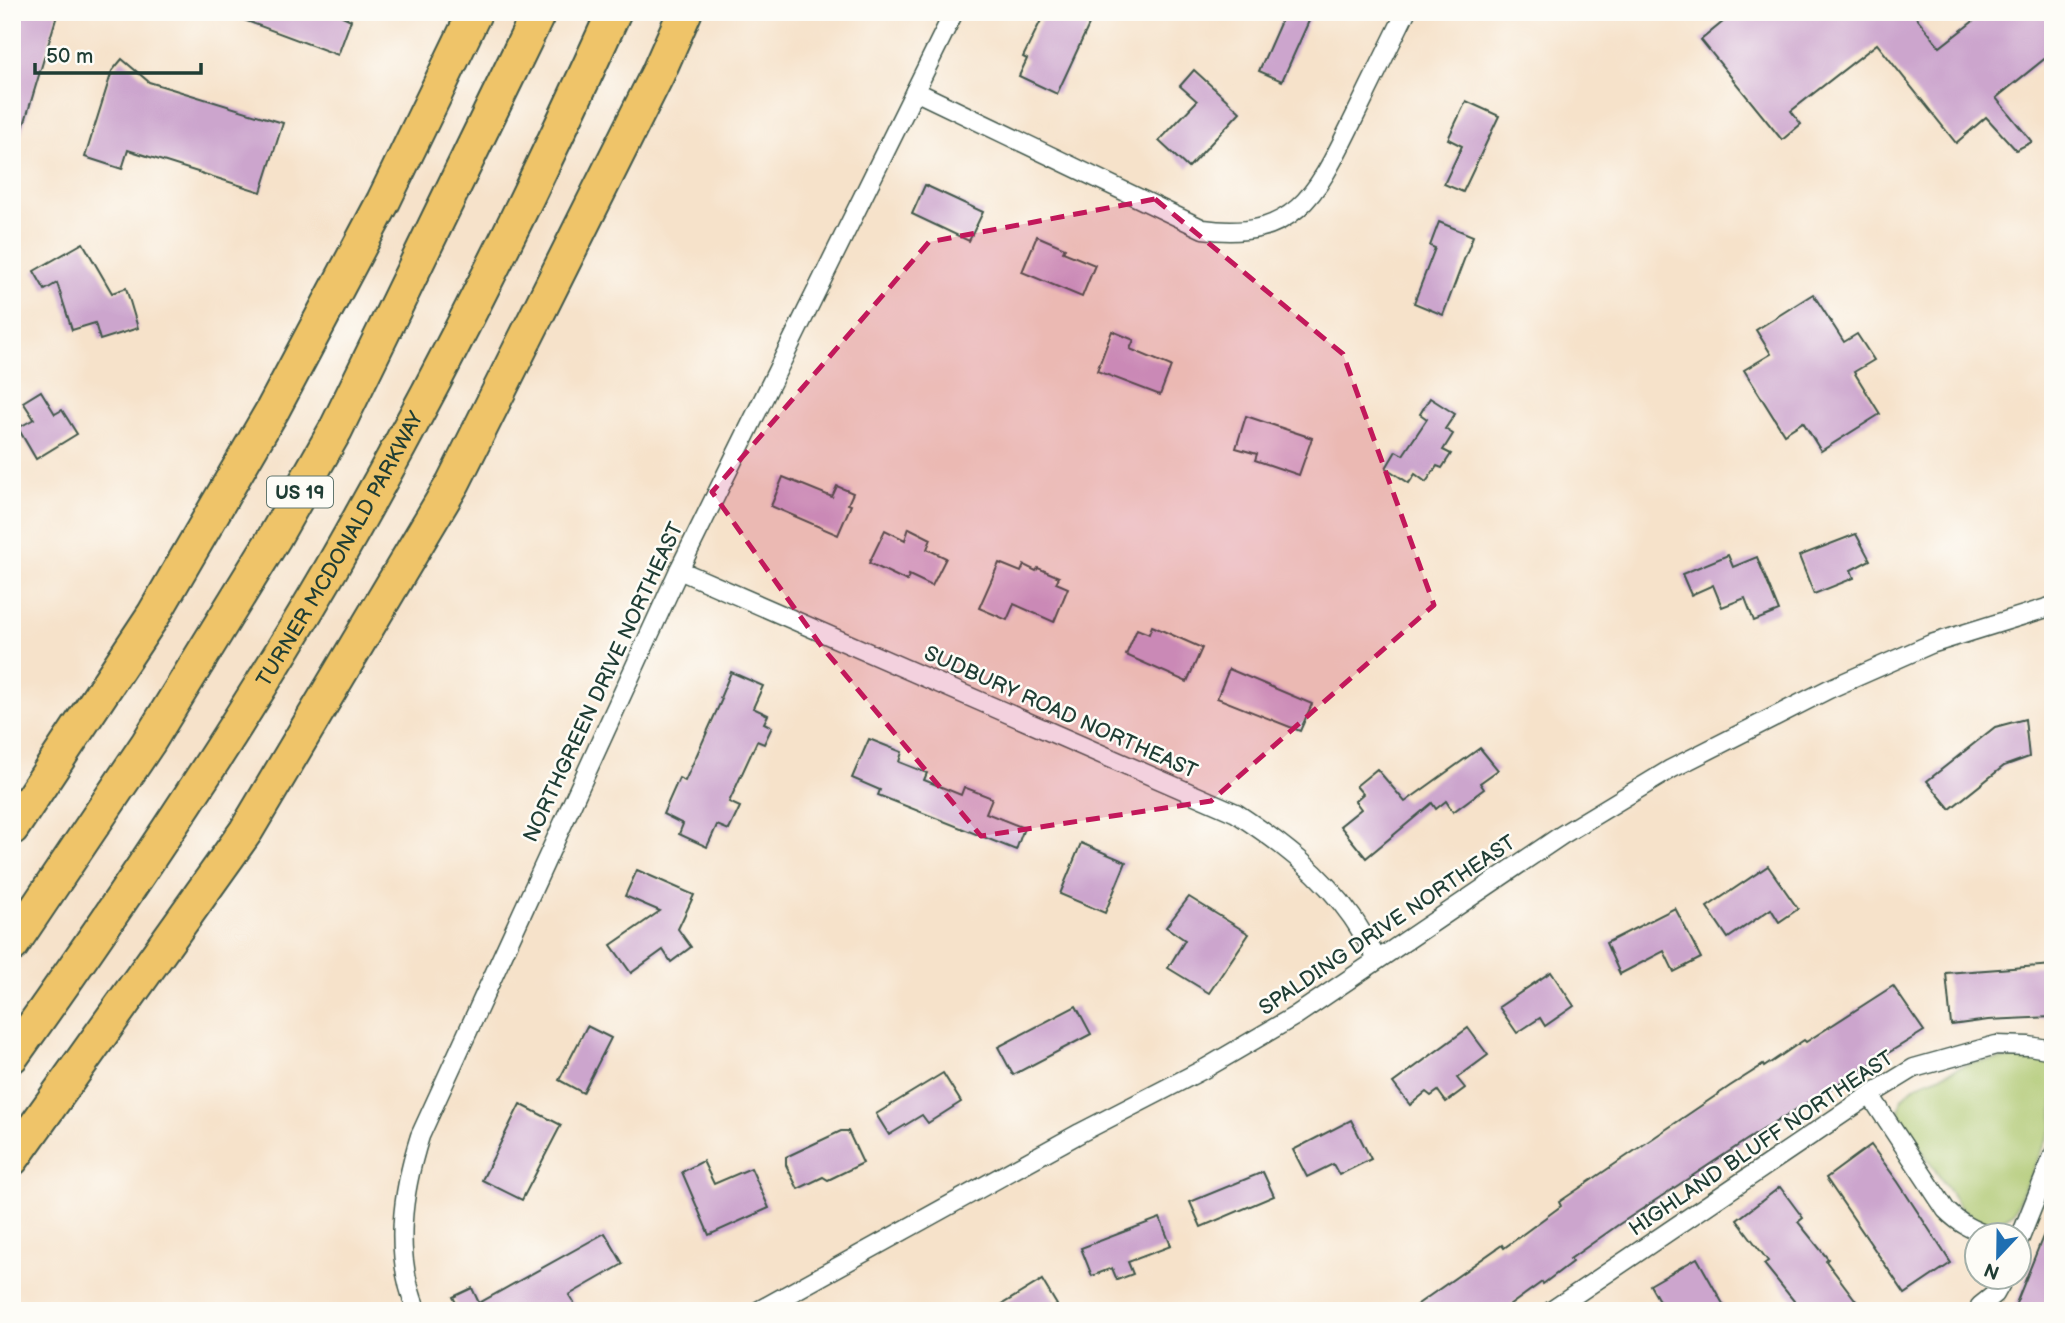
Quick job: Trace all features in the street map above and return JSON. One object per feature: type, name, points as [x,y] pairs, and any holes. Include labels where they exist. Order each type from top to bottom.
[{"type":"highway","points":[[12,828],[154,614],[272,411],[383,202],[474,12]]},
{"type":"highway","name":"US 19","points":[[12,945],[155,732],[274,538],[335,429],[539,12]]},
{"type":"highway","name":"TURNER MCDONALD PARKWAY","points":[[12,1056],[202,778],[330,570],[392,461],[505,246],[614,12]]},
{"type":"highway","points":[[12,1160],[246,831],[446,495],[652,86],[685,12]]},
{"type":"street","name":"NORTHGREEN DRIVE NORTHEAST","points":[[417,1311],[405,1268],[402,1239],[403,1205],[408,1176],[420,1136],[679,570],[954,12]]},
{"type":"street","points":[[915,91],[1203,229],[1230,233],[1257,230],[1283,220],[1303,205],[1325,176],[1406,12]]},
{"type":"street","name":"SUDBURY ROAD NORTHEAST","points":[[679,570],[1236,813],[1279,841],[1319,878],[1351,916],[1377,959]]},
{"type":"street","name":"SPALDING DRIVE NORTHEAST","points":[[758,1311],[1080,1133],[1206,1069],[1294,1016],[1562,835],[1671,769],[1829,689],[1931,644],[2053,606]]},
{"type":"street","name":"HIGHLAND BLUFF NORTHEAST","points":[[1551,1311],[1914,1068],[1996,1045],[2053,1049]]},
{"type":"street","points":[[1870,1095],[1947,1210],[1964,1226]]},
{"type":"street","points":[[2026,1222],[2053,1156]]},
{"type":"street","points":[[1980,1306],[1996,1292]]},
{"type":"highlighted area","points":[[1155,199],[1343,354],[1434,605],[1211,801],[981,836],[822,647],[712,492],[929,242]]},
{"type":"green space","points":[[2034,1056],[2053,1060],[2053,1126],[2013,1213],[1993,1222],[1976,1219],[1960,1207],[1903,1122],[1899,1111],[1902,1098],[1916,1085],[1974,1062]]},
{"type":"building","points":[[12,12],[58,12],[17,148],[12,148]]},
{"type":"building","points":[[228,12],[343,12],[342,16],[351,20],[338,55]]},
{"type":"building","points":[[1045,12],[1095,12],[1057,94],[1019,76],[1027,59],[1023,57]]},
{"type":"building","points":[[1285,12],[1313,12],[1282,81],[1259,71]]},
{"type":"building","points":[[1735,12],[1912,12],[1940,47],[1985,12],[2053,12],[2053,52],[1996,98],[2032,142],[2016,150],[1986,117],[1956,143],[1877,44],[1791,111],[1801,124],[1782,140],[1701,40]]},
{"type":"building","points":[[122,59],[149,82],[283,123],[261,192],[128,150],[122,169],[85,157],[112,71]]},
{"type":"building","points":[[1194,70],[1240,112],[1188,168],[1159,141],[1197,101],[1180,86]]},
{"type":"building","points":[[1466,101],[1499,116],[1463,192],[1444,184],[1462,146],[1448,139]]},
{"type":"building","points":[[925,185],[983,212],[969,241],[912,214]]},
{"type":"building","points":[[1439,222],[1473,236],[1443,315],[1414,303],[1435,248],[1430,246]]},
{"type":"building","points":[[1037,236],[1065,248],[1063,252],[1095,265],[1082,297],[1022,272]]},
{"type":"building","points":[[83,243],[112,293],[126,288],[138,328],[100,340],[95,323],[72,330],[57,283],[45,290],[34,271]]},
{"type":"building","points":[[1813,294],[1844,342],[1857,334],[1874,360],[1854,372],[1880,414],[1821,451],[1803,422],[1784,434],[1744,370],[1771,354],[1756,330]]},
{"type":"building","points":[[1112,331],[1134,340],[1130,349],[1171,366],[1160,395],[1097,371]]},
{"type":"building","points":[[41,391],[55,414],[62,410],[77,434],[36,459],[18,428],[34,419],[23,402]]},
{"type":"building","points":[[1430,398],[1455,414],[1445,429],[1453,434],[1443,450],[1451,454],[1442,468],[1437,466],[1426,482],[1415,474],[1409,483],[1386,468],[1396,451],[1403,455],[1427,419],[1420,414]]},
{"type":"building","points":[[1246,416],[1312,438],[1299,475],[1255,460],[1257,454],[1236,448]]},
{"type":"building","points":[[783,477],[832,497],[837,486],[853,493],[848,504],[851,505],[838,535],[771,506]]},
{"type":"building","points":[[909,528],[931,539],[927,549],[946,558],[932,586],[909,575],[907,581],[869,563],[885,530],[905,540]]},
{"type":"building","points":[[1856,534],[1870,560],[1851,570],[1854,578],[1814,594],[1799,556]]},
{"type":"building","points":[[1728,555],[1733,567],[1757,557],[1779,611],[1754,621],[1745,598],[1722,607],[1713,585],[1691,595],[1682,574]]},
{"type":"building","points":[[999,563],[1021,572],[1024,565],[1036,571],[1038,568],[1059,577],[1056,583],[1068,588],[1054,622],[1014,604],[1007,620],[979,608]]},
{"type":"building","points":[[1152,626],[1202,648],[1187,682],[1126,655],[1137,629],[1149,634]]},
{"type":"building","points":[[1229,669],[1312,704],[1300,731],[1217,698]]},
{"type":"building","points":[[731,672],[763,686],[753,708],[768,715],[764,723],[772,727],[764,744],[757,741],[729,802],[740,807],[729,830],[717,825],[707,847],[679,834],[683,824],[663,814],[679,778],[685,781],[722,699],[720,698]]},
{"type":"building","points":[[2025,719],[2029,757],[2004,766],[1950,809],[1927,781],[1995,727]]},
{"type":"building","points":[[869,739],[902,752],[899,762],[927,773],[924,780],[961,795],[964,787],[992,798],[986,813],[1024,828],[1016,850],[878,795],[880,790],[852,778]]},
{"type":"building","points":[[1480,748],[1498,770],[1480,783],[1484,789],[1453,812],[1446,801],[1436,809],[1432,803],[1366,858],[1340,826],[1361,809],[1355,801],[1363,794],[1356,786],[1377,769],[1405,802]]},
{"type":"building","points":[[1081,843],[1126,862],[1105,913],[1060,894]]},
{"type":"building","points":[[1768,866],[1798,909],[1779,922],[1771,909],[1728,938],[1707,907]]},
{"type":"building","points":[[637,870],[694,895],[678,929],[691,947],[671,962],[663,950],[631,973],[611,945],[660,911],[625,896]]},
{"type":"building","points":[[1189,897],[1249,934],[1209,993],[1168,968],[1185,940],[1166,927]]},
{"type":"building","points":[[1675,908],[1701,958],[1674,972],[1664,951],[1620,974],[1606,943]]},
{"type":"building","points":[[2053,965],[2053,1017],[1951,1025],[1946,973]]},
{"type":"building","points":[[1551,972],[1574,1006],[1545,1026],[1540,1018],[1517,1033],[1499,1007]]},
{"type":"building","points":[[1893,986],[1924,1031],[1748,1139],[1618,1225],[1570,1259],[1572,1262],[1543,1284],[1542,1282],[1502,1311],[1408,1311],[1502,1245],[1504,1248],[1561,1206],[1559,1202],[1730,1086],[1804,1040],[1806,1042]]},
{"type":"building","points":[[1076,1006],[1091,1034],[1013,1075],[998,1047]]},
{"type":"building","points":[[587,1026],[611,1038],[583,1093],[559,1080]]},
{"type":"building","points":[[1468,1028],[1488,1055],[1457,1078],[1465,1088],[1446,1102],[1438,1091],[1431,1096],[1426,1092],[1410,1105],[1393,1083]]},
{"type":"building","points":[[943,1073],[961,1102],[928,1123],[922,1115],[889,1135],[876,1114]]},
{"type":"building","points":[[520,1104],[561,1125],[522,1200],[482,1180]]},
{"type":"building","points":[[1351,1120],[1371,1159],[1339,1175],[1333,1164],[1307,1177],[1293,1150]]},
{"type":"building","points":[[841,1131],[848,1131],[863,1163],[828,1180],[823,1177],[798,1189],[786,1165],[786,1157]]},
{"type":"building","points":[[1871,1145],[1951,1263],[1905,1294],[1826,1178]]},
{"type":"building","points":[[703,1161],[714,1184],[751,1168],[769,1208],[709,1235],[682,1172]]},
{"type":"building","points":[[1263,1172],[1274,1196],[1201,1227],[1190,1202]]},
{"type":"building","points":[[1780,1187],[1803,1218],[1798,1222],[1828,1259],[1826,1261],[1857,1302],[1845,1311],[1802,1311],[1764,1264],[1768,1261],[1737,1220]]},
{"type":"building","points":[[2052,1214],[2053,1311],[2013,1311],[2021,1292],[2034,1292],[2034,1259]]},
{"type":"building","points":[[1160,1218],[1171,1246],[1128,1262],[1133,1274],[1117,1280],[1112,1268],[1092,1276],[1081,1248]]},
{"type":"building","points":[[605,1233],[623,1264],[569,1295],[579,1311],[460,1311],[453,1297],[472,1288],[479,1303]]},
{"type":"building","points":[[1697,1258],[1727,1311],[1665,1311],[1650,1285]]},
{"type":"building","points":[[1042,1280],[1057,1305],[1048,1311],[991,1311]]}]
